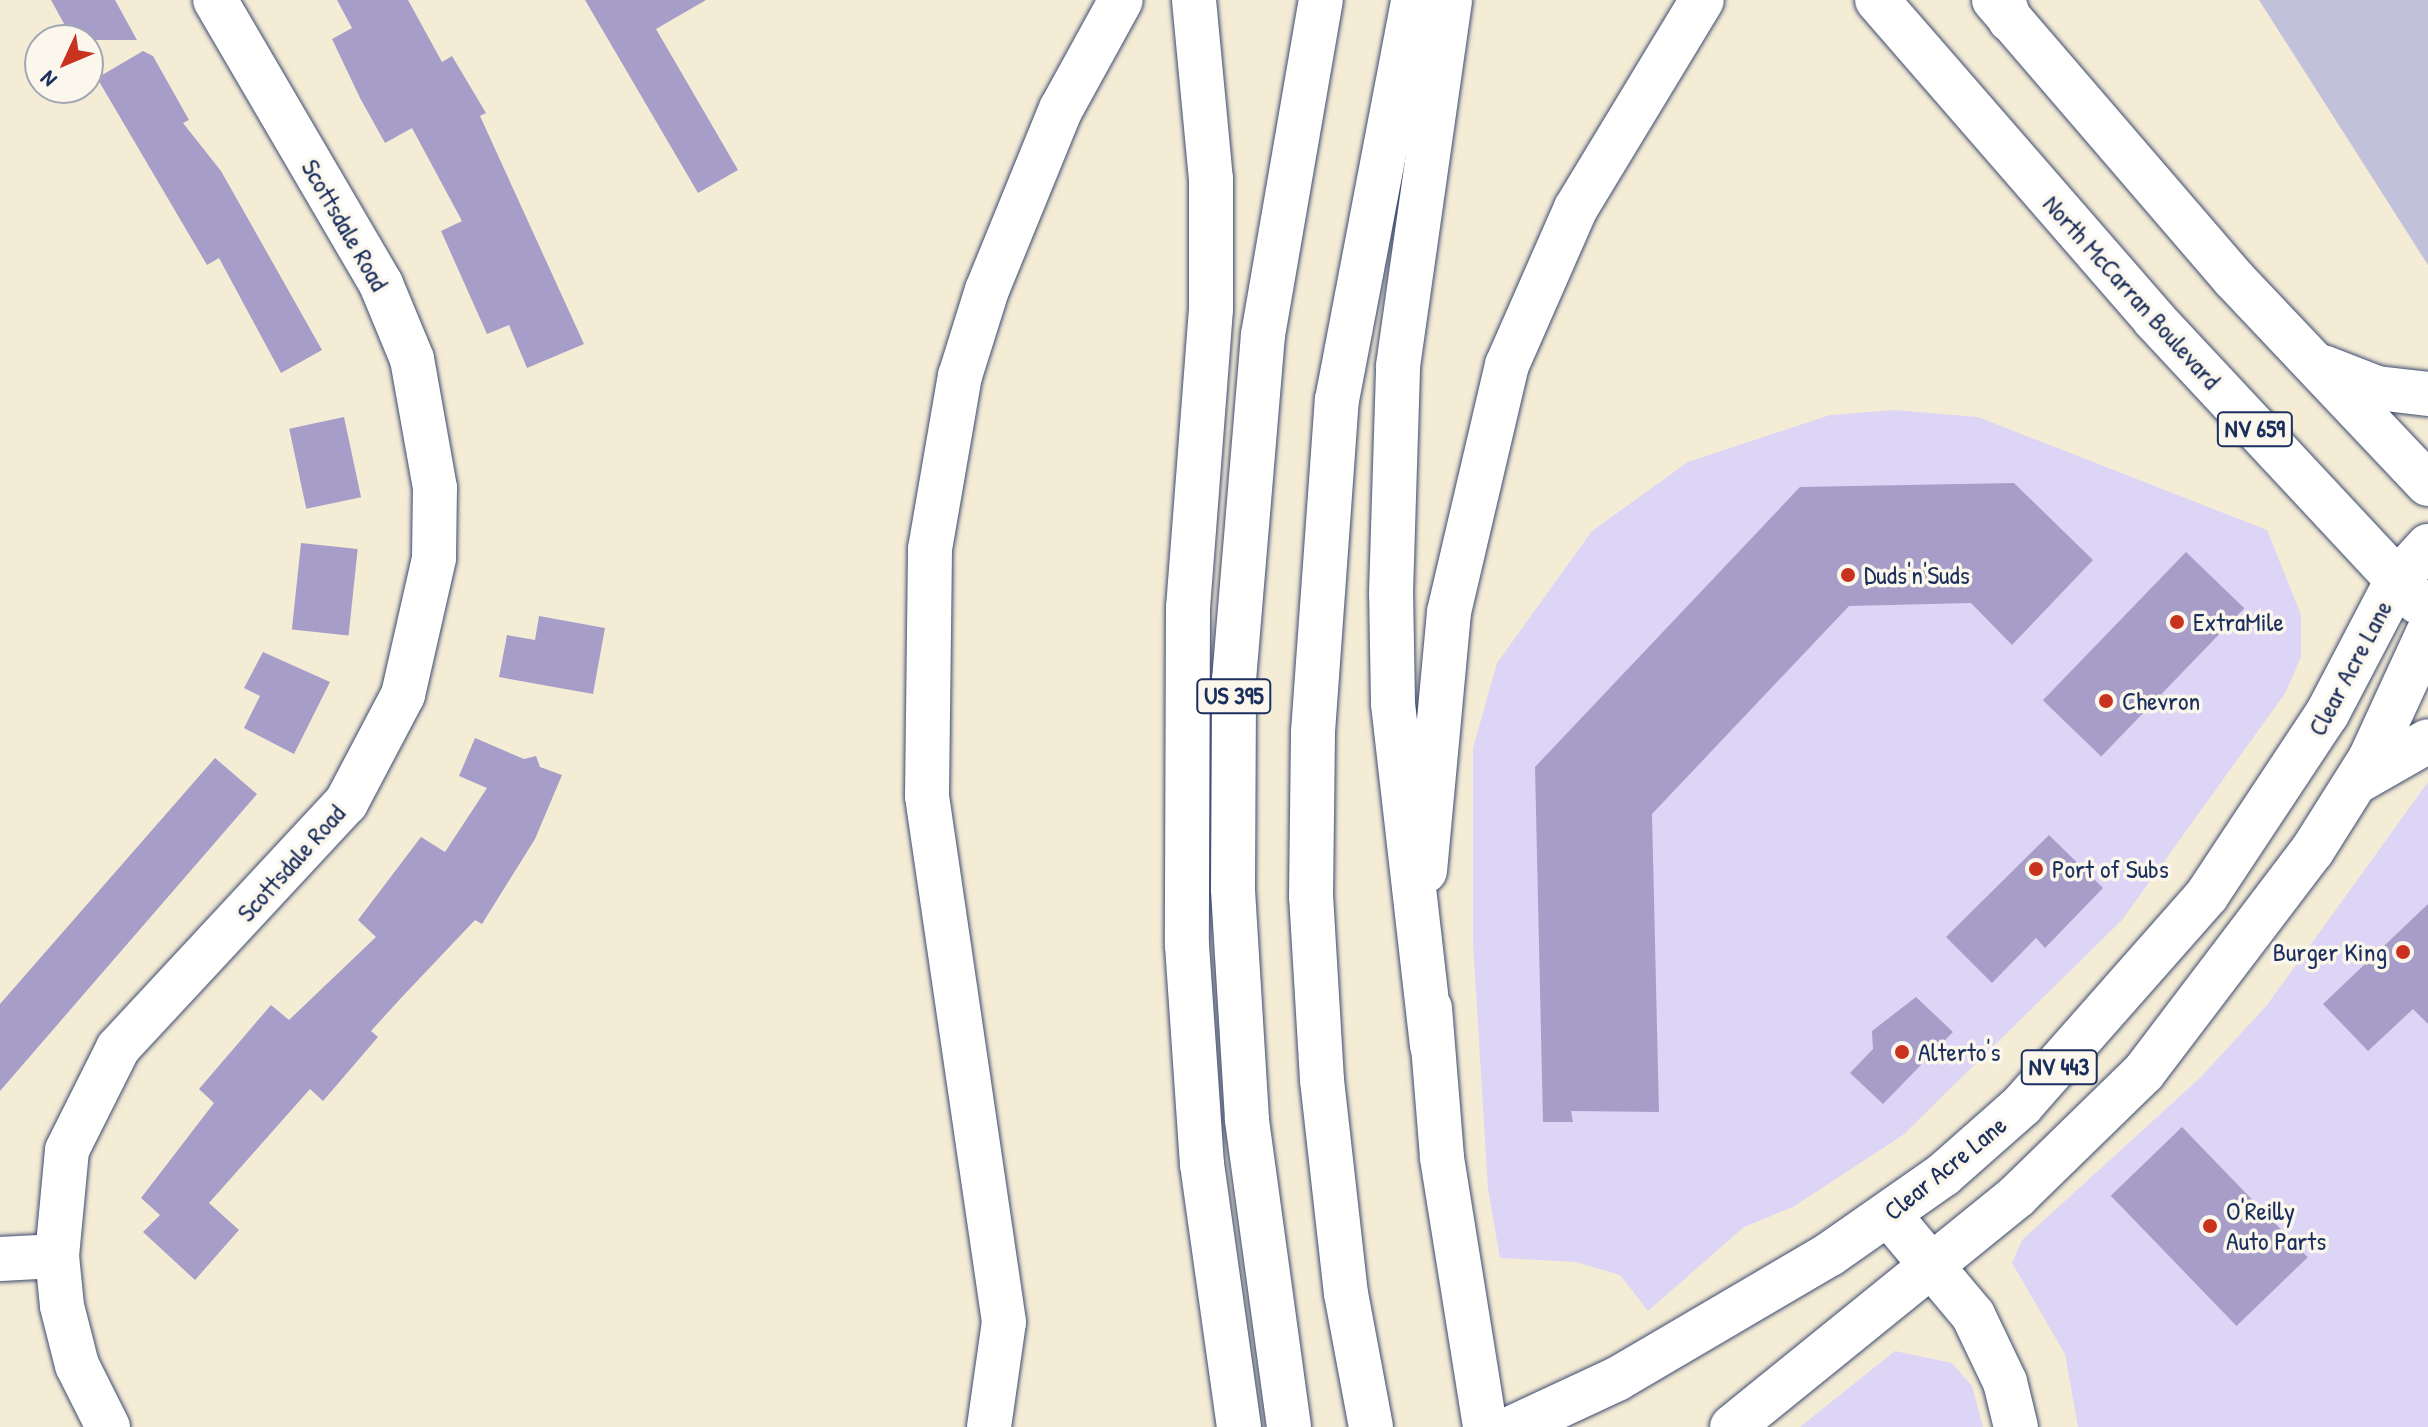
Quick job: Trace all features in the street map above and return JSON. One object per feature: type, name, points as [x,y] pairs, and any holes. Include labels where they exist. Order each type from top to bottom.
[{"type":"main road","name":"Scottsdale Road","points":[[108,1427],[77,1365],[57,1256],[67,1150],[90,1095],[155,1004],[306,854],[346,803],[403,695],[434,558],[435,488],[412,359],[381,284],[215,0]]},
{"type":"main road","points":[[989,1427],[1000,1390],[1004,1322],[927,796],[930,549],[960,376],[992,276],[1061,109],[1121,0]]},
{"type":"main road","points":[[1194,0],[1211,179],[1211,309],[1188,607],[1187,945],[1202,1164],[1237,1418]]},
{"type":"main road","name":"US 395","points":[[1286,1411],[1243,1064],[1233,889],[1234,680],[1263,335],[1321,0]]},
{"type":"main road","points":[[1371,1427],[1359,1365],[1321,1064],[1311,897],[1314,685],[1337,400],[1413,0]]},
{"type":"main road","points":[[1450,0],[1398,366],[1391,593],[1393,703],[1461,1299],[1485,1427]]},
{"type":"main road","points":[[1432,1046],[1425,836],[1449,612],[1473,485],[1507,365],[1576,208],[1702,0]]},
{"type":"main road","name":"North McCarran Boulevard","points":[[1877,0],[2154,319],[2428,612]]},
{"type":"main road","points":[[2002,7],[2311,362],[2428,484]]},
{"type":"main road","points":[[2311,362],[2377,388],[2428,394]]},
{"type":"main road","name":"Clear Acre Lane","points":[[1514,1427],[1698,1334],[1889,1215],[2022,1105],[2149,968],[2271,804],[2397,580],[2428,546]]},
{"type":"main road","name":"Clear Acre Lane","points":[[1732,1427],[1935,1266],[2144,1072],[2258,926],[2355,784],[2428,633]]},
{"type":"main road","points":[[2355,784],[2428,741]]},
{"type":"main road","points":[[1889,1215],[1935,1266],[1983,1332],[2016,1427]]},
{"type":"main road","points":[[0,1259],[57,1256]]},
{"type":"shaded area","points":[[2259,0],[2428,0],[2428,265]]},
{"type":"shaded area","points":[[1895,410],[1978,417],[2267,530],[2301,615],[2301,657],[2286,692],[2122,920],[1903,1135],[1793,1207],[1744,1227],[1648,1311],[1620,1275],[1576,1262],[1500,1258],[1488,1189],[1473,943],[1473,748],[1497,663],[1592,531],[1688,462],[1830,415]]},
{"type":"shaded area","points":[[2428,782],[2428,1427],[2078,1427],[2065,1354],[2012,1263],[2022,1240],[2201,1077],[2267,1005]]},
{"type":"shaded area","points":[[1895,1351],[1952,1363],[1972,1386],[1983,1427],[1800,1427]]},
{"type":"building","points":[[51,0],[115,0],[137,40],[104,40],[104,24],[64,24]]},
{"type":"building","points":[[337,0],[408,0],[442,62],[452,56],[486,113],[480,116],[584,344],[527,368],[509,325],[487,334],[441,231],[462,221],[412,128],[385,143],[332,39],[352,28]]},
{"type":"building","points":[[585,0],[706,0],[656,29],[738,170],[698,193]]},
{"type":"building","points":[[143,51],[153,56],[189,120],[183,123],[221,171],[322,350],[281,373],[219,258],[207,265],[104,90],[104,74]]},
{"type":"building","points":[[344,417],[361,497],[306,509],[289,429]]},
{"type":"building","points":[[2014,483],[2093,560],[2012,645],[1971,603],[1849,606],[1652,814],[1659,1112],[1571,1111],[1573,1122],[1543,1122],[1535,767],[1800,487]]},
{"type":"building","points":[[301,543],[358,549],[349,635],[292,630]]},
{"type":"building","points":[[2186,552],[2244,608],[2101,756],[2043,700]]},
{"type":"building","points":[[539,616],[605,628],[593,694],[499,677],[507,635],[535,640]]},
{"type":"building","points":[[263,652],[330,682],[294,754],[244,728],[260,696],[244,688]]},
{"type":"building","points":[[475,738],[524,759],[536,756],[540,767],[562,775],[535,839],[482,924],[475,920],[371,1031],[378,1037],[323,1101],[310,1089],[209,1203],[239,1230],[195,1280],[143,1232],[160,1215],[141,1198],[214,1103],[199,1089],[271,1005],[289,1020],[376,937],[358,920],[421,837],[445,852],[487,788],[459,776]]},
{"type":"building","points":[[215,758],[257,794],[0,1091],[0,1004]]},
{"type":"building","points":[[2049,835],[2103,888],[2045,948],[2036,938],[1992,983],[1946,937]]},
{"type":"building","name":"Burger King","points":[[2428,904],[2428,1024],[2413,1009],[2368,1051],[2323,1004]]},
{"type":"building","name":"Alterto's","points":[[1916,997],[1953,1032],[1883,1104],[1850,1073],[1873,1049],[1872,1031]]},
{"type":"building","name":"O'Reilly Auto Parts","points":[[2182,1127],[2308,1257],[2237,1326],[2111,1196]]},
{"type":"place","name":"Duds'n'Suds","points":[[1848,575]]},
{"type":"place","name":"ExtraMile","points":[[2177,622]]},
{"type":"place","name":"Chevron","points":[[2106,701]]},
{"type":"place","name":"Port of Subs","points":[[2036,869]]},
{"type":"place","name":"Burger King","points":[[2403,952]]},
{"type":"place","name":"Alterto's","points":[[1902,1052]]},
{"type":"place","name":"O'Reilly Auto Parts","points":[[2210,1226]]}]
